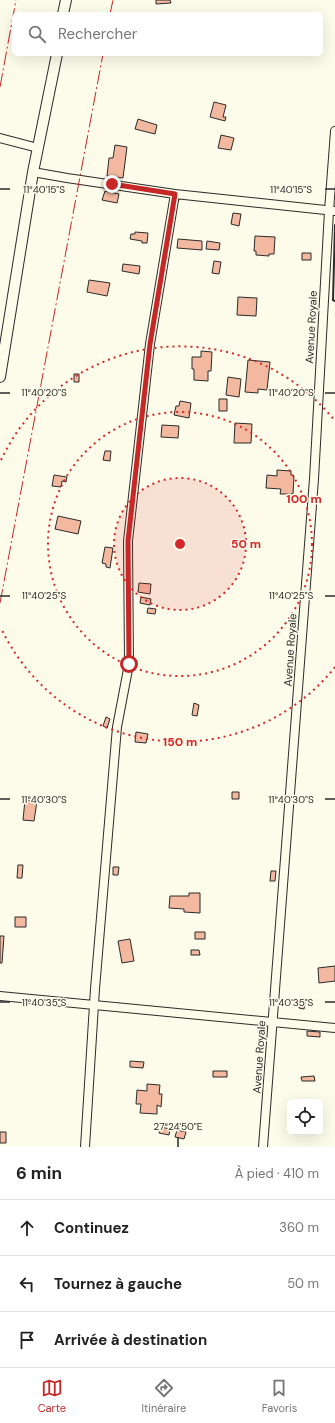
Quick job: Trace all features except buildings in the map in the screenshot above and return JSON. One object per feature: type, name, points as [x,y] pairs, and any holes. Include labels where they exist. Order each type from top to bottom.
[{"type":"street","points":[[63,12],[66,0]]},
{"type":"street","points":[[0,377],[33,172],[57,56]]},
{"type":"street","name":"Avenue Royale","points":[[263,1147],[272,1022],[279,955],[313,487],[332,211],[335,131]]},
{"type":"street","points":[[0,138],[38,148]]},
{"type":"street","points":[[33,172],[175,194],[332,211]]},
{"type":"street","points":[[85,1147],[94,1005],[117,727],[129,664],[128,541],[150,344],[175,194]]},
{"type":"street","points":[[0,996],[335,1028]]},
{"type":"wall","points":[[335,225],[333,300],[335,301]]},
{"type":"power","points":[[14,12],[16,0]]},
{"type":"power","points":[[110,12],[113,0]]},
{"type":"power","points":[[0,87],[12,22]]},
{"type":"power","points":[[0,603],[103,56]]},
{"type":"route","points":[[112,184],[175,194],[150,344],[128,541],[129,664]]}]
